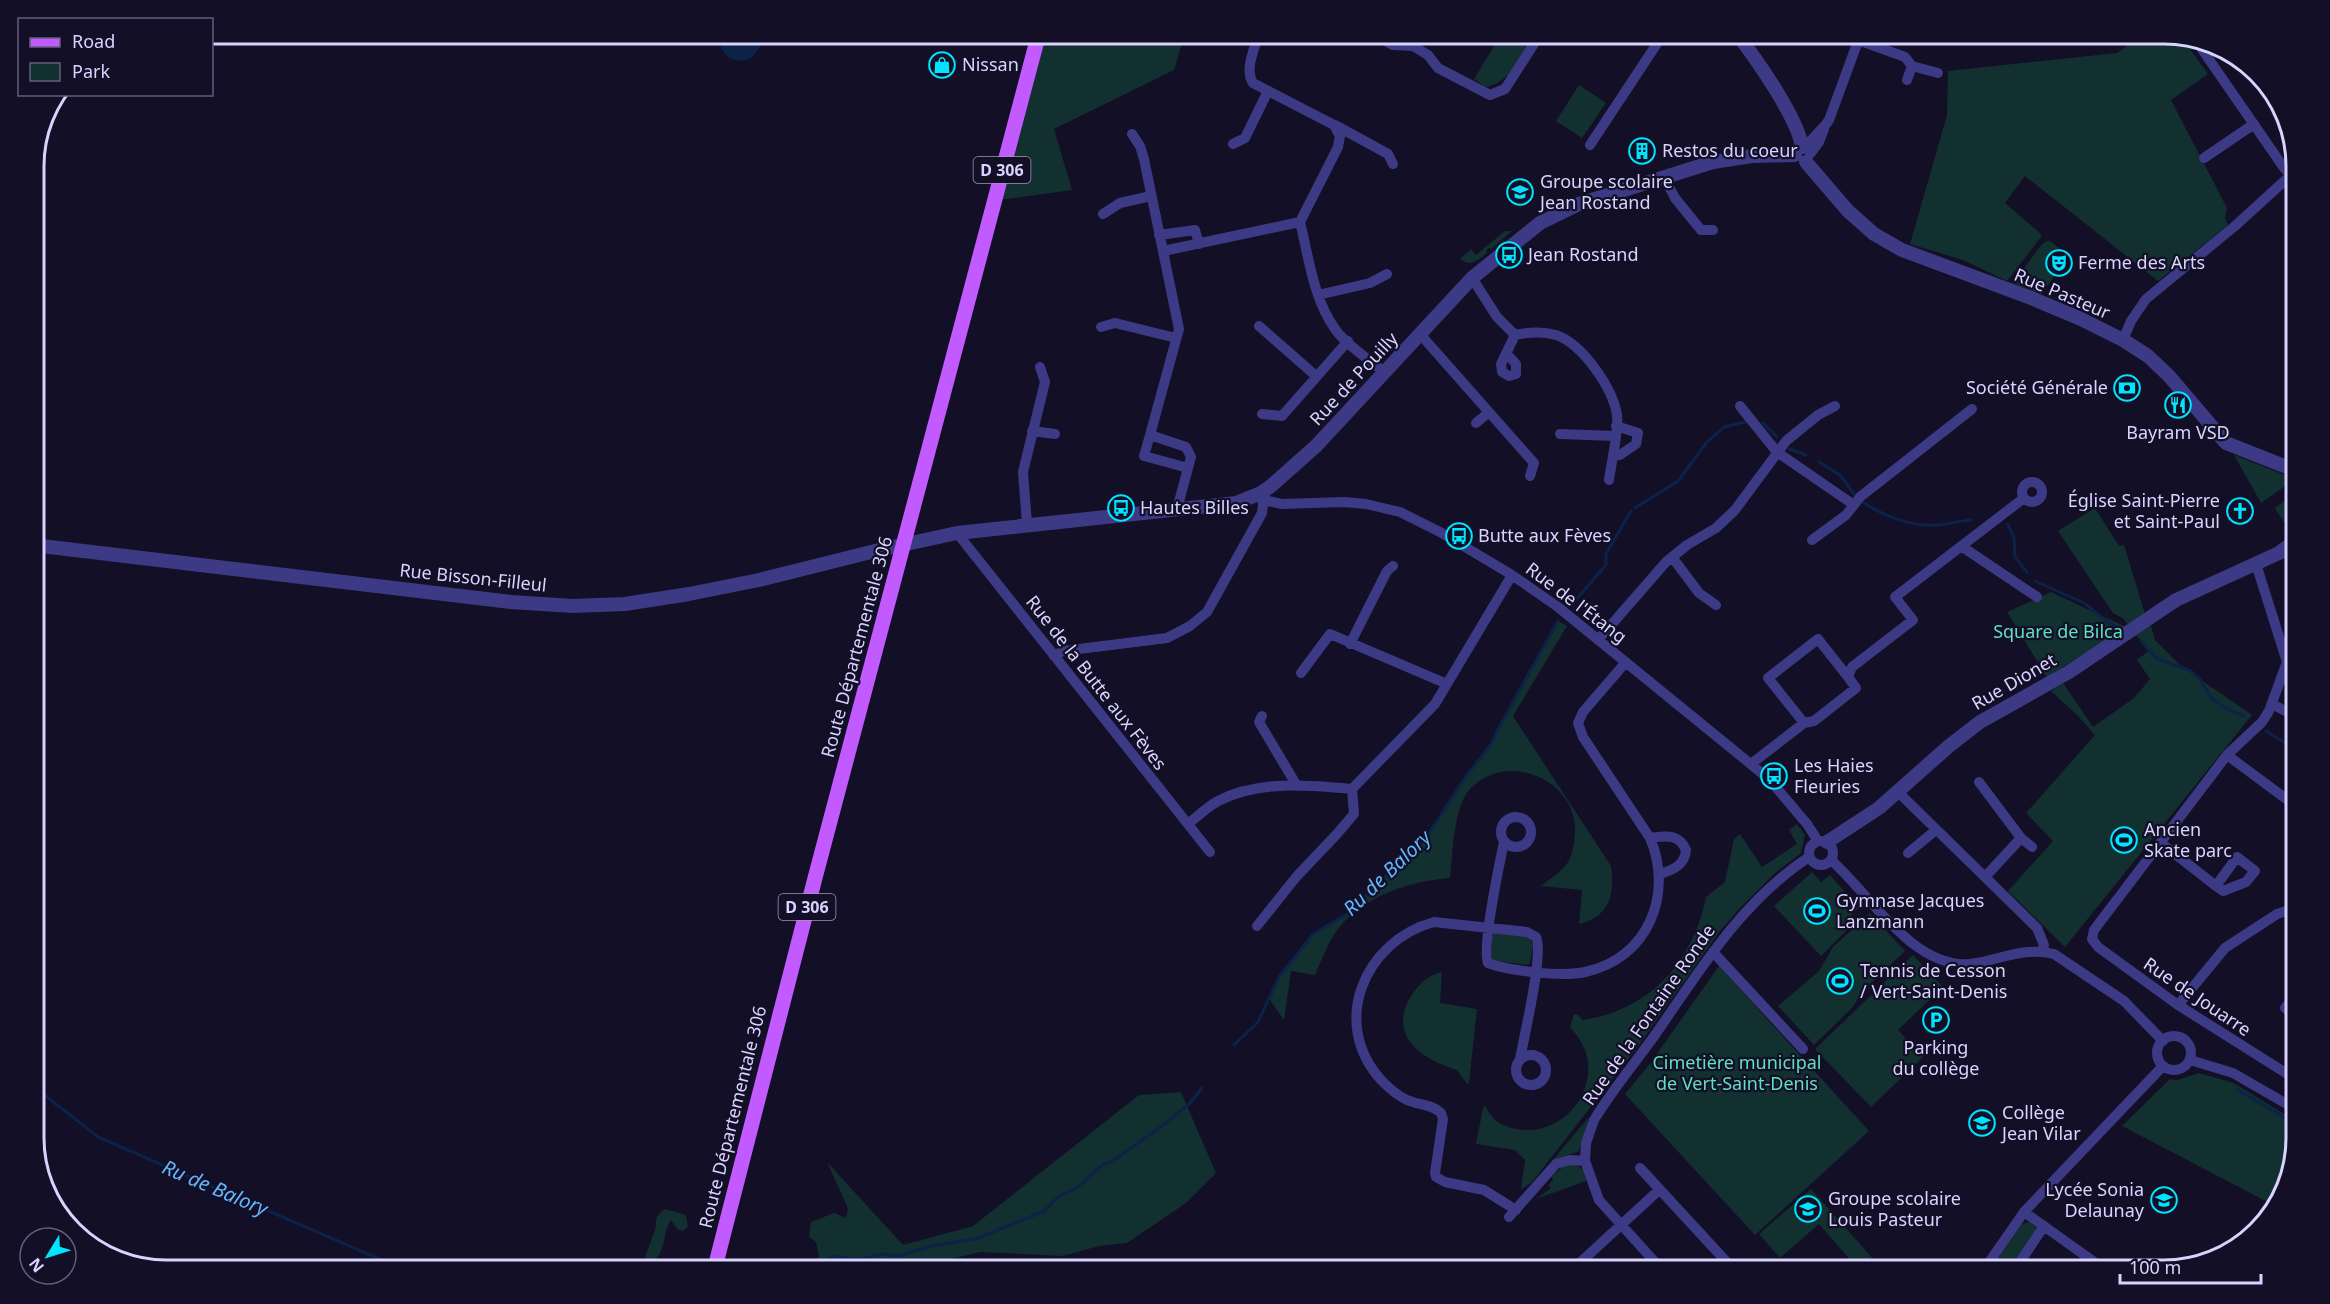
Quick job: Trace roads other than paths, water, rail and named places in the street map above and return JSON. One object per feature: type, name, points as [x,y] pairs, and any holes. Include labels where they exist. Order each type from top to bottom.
[{"type":"main road","name":"Route Départementale 306","points":[[717,1260],[812,890],[1036,44]]},
{"type":"street","points":[[1256,44],[1249,70],[1253,83],[1388,154],[1393,164]]},
{"type":"street","points":[[1391,44],[1413,46],[1428,55],[1438,68],[1490,95],[1505,89],[1534,44]]},
{"type":"street","points":[[1590,145],[1657,44]]},
{"type":"street","name":"Rue Pasteur","points":[[1744,44],[1767,76],[1796,128],[1803,153],[1848,211],[1874,234],[1923,259],[2031,298],[2123,340],[2148,356],[2169,376],[2226,443],[2286,467]]},
{"type":"street","points":[[1803,153],[1819,142],[1857,44]]},
{"type":"street","points":[[1876,44],[1905,57],[1912,66],[1938,73]]},
{"type":"street","points":[[2203,50],[2286,166]]},
{"type":"street","points":[[1907,81],[1912,66]]},
{"type":"street","points":[[1233,144],[1245,138],[1268,91]]},
{"type":"street","points":[[2204,158],[2254,124]]},
{"type":"street","points":[[1334,125],[1340,136],[1338,147],[1300,222],[1318,295],[1336,331],[1385,373]]},
{"type":"street","points":[[1132,134],[1140,146],[1179,329],[1144,456],[1188,468]]},
{"type":"street","name":"Rue de Pouilly","points":[[904,544],[957,533],[1027,524],[1236,503],[1261,493],[1331,431],[1472,278],[1526,232],[1559,212],[1664,177],[1728,159],[1803,153]]},
{"type":"street","points":[[1664,177],[1675,198],[1701,230],[1713,230]]},
{"type":"street","points":[[2123,340],[2130,321],[2146,299],[2286,183]]},
{"type":"street","points":[[1103,214],[1120,203],[1151,196]]},
{"type":"street","points":[[1162,251],[1300,222]]},
{"type":"street","points":[[1159,235],[1195,230],[1199,244]]},
{"type":"street","points":[[1318,295],[1370,283],[1387,274]]},
{"type":"street","points":[[1472,278],[1497,318],[1515,335]]},
{"type":"street","points":[[1101,327],[1115,323],[1176,338]]},
{"type":"street","points":[[1259,326],[1316,376]]},
{"type":"street","points":[[1515,335],[1534,331],[1558,336],[1583,355],[1608,389],[1617,416],[1609,480]]},
{"type":"street","points":[[1420,334],[1534,463],[1530,476]]},
{"type":"street","points":[[1507,354],[1515,335]]},
{"type":"street","points":[[1262,414],[1281,416],[1348,341]]},
{"type":"street","points":[[1027,524],[1023,472],[1045,382],[1040,367]]},
{"type":"street","points":[[1740,406],[1777,453],[1854,505]]},
{"type":"street","points":[[1598,640],[1646,583],[1672,557],[1724,522],[1786,441],[1818,415],[1835,406]]},
{"type":"street","points":[[1812,540],[1846,515],[1860,497],[1972,409]]},
{"type":"street","points":[[1476,423],[1488,412]]},
{"type":"street","points":[[1032,431],[1055,434]]},
{"type":"street","points":[[1560,434],[1615,431],[1638,433],[1636,444],[1620,455],[1613,455]]},
{"type":"street","points":[[1150,435],[1186,447],[1191,457],[1178,509]]},
{"type":"street","points":[[1054,656],[1063,651],[1167,638],[1199,620],[1207,612],[1262,513],[1261,493]]},
{"type":"street","name":"Rue de l'Étang","points":[[1261,493],[1268,501],[1282,504],[1344,502],[1366,504],[1400,512],[1440,532],[1512,575],[1558,607],[1751,764],[1774,785],[1822,842]]},
{"type":"street","points":[[1848,677],[1852,667],[1913,620],[1895,597],[2024,498]]},
{"type":"street","name":"Rue de la Butte aux Fèves","points":[[957,533],[1210,852]]},
{"type":"street","name":"Rue Bisson-Filleul","points":[[44,546],[511,602],[573,606],[625,604],[689,594],[759,580],[904,544]]},
{"type":"street","points":[[1961,546],[2037,597]]},
{"type":"street","name":"Rue Dionet","points":[[1822,842],[1879,808],[1949,746],[1980,722],[2069,672],[2176,600],[2286,548]]},
{"type":"street","points":[[1672,557],[1699,593],[1716,604]]},
{"type":"street","points":[[2256,564],[2286,648]]},
{"type":"street","points":[[1350,644],[1387,571],[1393,566]]},
{"type":"street","points":[[1188,824],[1218,801],[1258,788],[1297,786],[1352,789],[1435,704],[1512,575]]},
{"type":"street","points":[[1301,673],[1330,634],[1447,684]]},
{"type":"street","points":[[1751,764],[1804,723],[1814,721],[1856,688],[1818,639],[1768,678],[1804,723]]},
{"type":"street","points":[[1504,842],[1489,927],[1486,956],[1488,963],[1536,972],[1570,974],[1585,972],[1622,956],[1632,947],[1652,919],[1657,906],[1660,874],[1650,838],[1583,737],[1578,723],[1582,712],[1626,662]]},
{"type":"street","points":[[2216,886],[2160,843],[2227,755],[2262,722],[2286,677]]},
{"type":"street","points":[[2272,704],[2286,711]]},
{"type":"street","points":[[1262,716],[1259,722],[1297,786]]},
{"type":"street","points":[[2227,755],[2286,799]]},
{"type":"street","points":[[1978,782],[2021,838],[2032,846]]},
{"type":"street","points":[[1257,926],[1297,876],[1354,814],[1352,789]]},
{"type":"street","points":[[1898,792],[2037,928],[2041,934],[2042,951]]},
{"type":"street","points":[[1908,853],[1936,830]]},
{"type":"street","points":[[1650,838],[1672,836],[1679,839],[1686,850],[1682,862],[1670,871],[1660,874]]},
{"type":"street","points":[[1985,877],[2021,838]]},
{"type":"street","points":[[1831,860],[1821,865],[1814,863],[1809,857],[1811,845],[1822,842],[1832,848],[1831,860],[1910,942],[1934,958],[1952,963],[1969,964],[2022,951],[2042,951],[2054,954],[2112,992],[2137,1012],[2163,1041]]},
{"type":"street","name":"Rue de Jouarre","points":[[2160,843],[2094,930],[2092,939],[2098,947],[2178,1005],[2286,1073]]},
{"type":"street","name":"Rue de la Fontaine Ronde","points":[[1585,1161],[1586,1143],[1594,1120],[1713,952],[1737,921],[1765,892],[1809,857]]},
{"type":"street","points":[[2178,1005],[2230,943],[2277,914],[2286,911]]},
{"type":"street","points":[[1520,1059],[1536,972],[1539,944],[1536,937],[1527,932],[1434,922],[1422,925],[1396,939],[1372,964],[1361,987],[1358,1002],[1359,1036],[1371,1068],[1382,1081],[1408,1101],[1433,1107],[1441,1113],[1443,1119],[1434,1173],[1436,1177],[1445,1182],[1484,1190],[1512,1214],[1556,1164],[1570,1160],[1585,1161],[1599,1200],[1653,1260]]},
{"type":"street","points":[[1713,952],[1803,1049]]},
{"type":"street","points":[[2173,1036],[2184,1039],[2191,1049],[2190,1060],[2188,1065],[2178,1070],[2168,1069],[2159,1062],[2157,1051],[2163,1041],[2173,1036]]},
{"type":"street","points":[[2190,1060],[2233,1073],[2286,1104]]},
{"type":"street","points":[[1991,1260],[2024,1212],[2163,1066]]},
{"type":"street","points":[[1640,1168],[1723,1260]]},
{"type":"street","points":[[1583,1260],[1659,1190]]},
{"type":"street","points":[[2024,1212],[2092,1260]]},
{"type":"street","points":[[2021,1260],[2044,1226]]},
{"type":"water","points":[[721,44],[762,44],[754,55],[741,61],[729,57]]},
{"type":"waterway","name":"Ru de Balory","points":[[1635,508],[1678,481],[1707,442],[1724,427],[1745,422]]},
{"type":"waterway","name":"Ru de Balory","points":[[1763,423],[1777,437]]},
{"type":"waterway","name":"Ru de Balory","points":[[1790,449],[1806,455]]},
{"type":"waterway","name":"Ru de Balory","points":[[1819,462],[1840,475],[1854,494]]},
{"type":"waterway","name":"Ru de Balory","points":[[1864,503],[1889,516],[1918,524],[1937,525],[1971,520]]},
{"type":"waterway","name":"Ru de Balory","points":[[1573,603],[1606,565],[1606,554],[1631,511]]},
{"type":"waterway","name":"Ru de Balory","points":[[2008,524],[2014,538],[2015,557],[2027,572]]},
{"type":"waterway","name":"Ru de Balory","points":[[2035,581],[2084,603],[2116,628]]},
{"type":"waterway","name":"Ru de Balory","points":[[1234,1045],[1258,1022],[1279,977],[1313,934],[1347,914],[1426,838],[1464,779],[1492,743],[1558,621]]},
{"type":"waterway","name":"Ru de Balory","points":[[2141,641],[2156,658],[2191,671],[2200,679],[2211,698],[2229,710],[2244,716]]},
{"type":"waterway","name":"Ru de Balory","points":[[2266,731],[2286,743]]},
{"type":"waterway","name":"Ru de Balory","points":[[856,1260],[884,1254],[899,1256],[931,1246],[976,1239],[1044,1211],[1057,1198],[1079,1186],[1101,1166],[1115,1159],[1165,1124],[1189,1104],[1202,1088]]},
{"type":"waterway","points":[[2238,1090],[2286,1118]]},
{"type":"waterway","name":"Ru de Balory","points":[[44,1095],[98,1137],[382,1260]]},
{"type":"waterway","name":"Ru de Balory","points":[[826,1260],[834,1256],[856,1260]]},
{"type":"place","name":"Nissan","points":[[942,65]]},
{"type":"place","name":"Restos du coeur","points":[[1642,151]]},
{"type":"place","name":"Groupe scolaire Jean Rostand","points":[[1520,192]]},
{"type":"place","name":"Jean Rostand","points":[[1509,255]]},
{"type":"place","name":"Ferme des Arts","points":[[2059,263]]},
{"type":"place","name":"Société Générale","points":[[2127,388]]},
{"type":"place","name":"Bayram VSD","points":[[2178,405]]},
{"type":"place","name":"Hautes Billes","points":[[1121,508]]},
{"type":"place","name":"Église Saint-Pierre et Saint-Paul","points":[[2240,511]]},
{"type":"place","name":"Butte aux Fèves","points":[[1459,536]]},
{"type":"place","name":"Les Haies Fleuries","points":[[1774,776]]},
{"type":"place","name":"Ancien Skate parc","points":[[2124,840]]},
{"type":"place","name":"Gymnase Jacques Lanzmann","points":[[1817,911]]},
{"type":"place","name":"Tennis de Cesson / Vert-Saint-Denis","points":[[1840,981]]},
{"type":"place","name":"Parking du collège","points":[[1936,1020]]},
{"type":"place","name":"Collège Jean Vilar","points":[[1982,1123]]},
{"type":"place","name":"Lycée Sonia Delaunay","points":[[2164,1200]]},
{"type":"place","name":"Groupe scolaire Louis Pasteur","points":[[1808,1209]]},
{"type":"park label","name":"Square de Bilca","points":[[2058,632]]},
{"type":"park label","name":"Cimetière municipal de Vert-Saint-Denis","points":[[1737,1073]]}]
